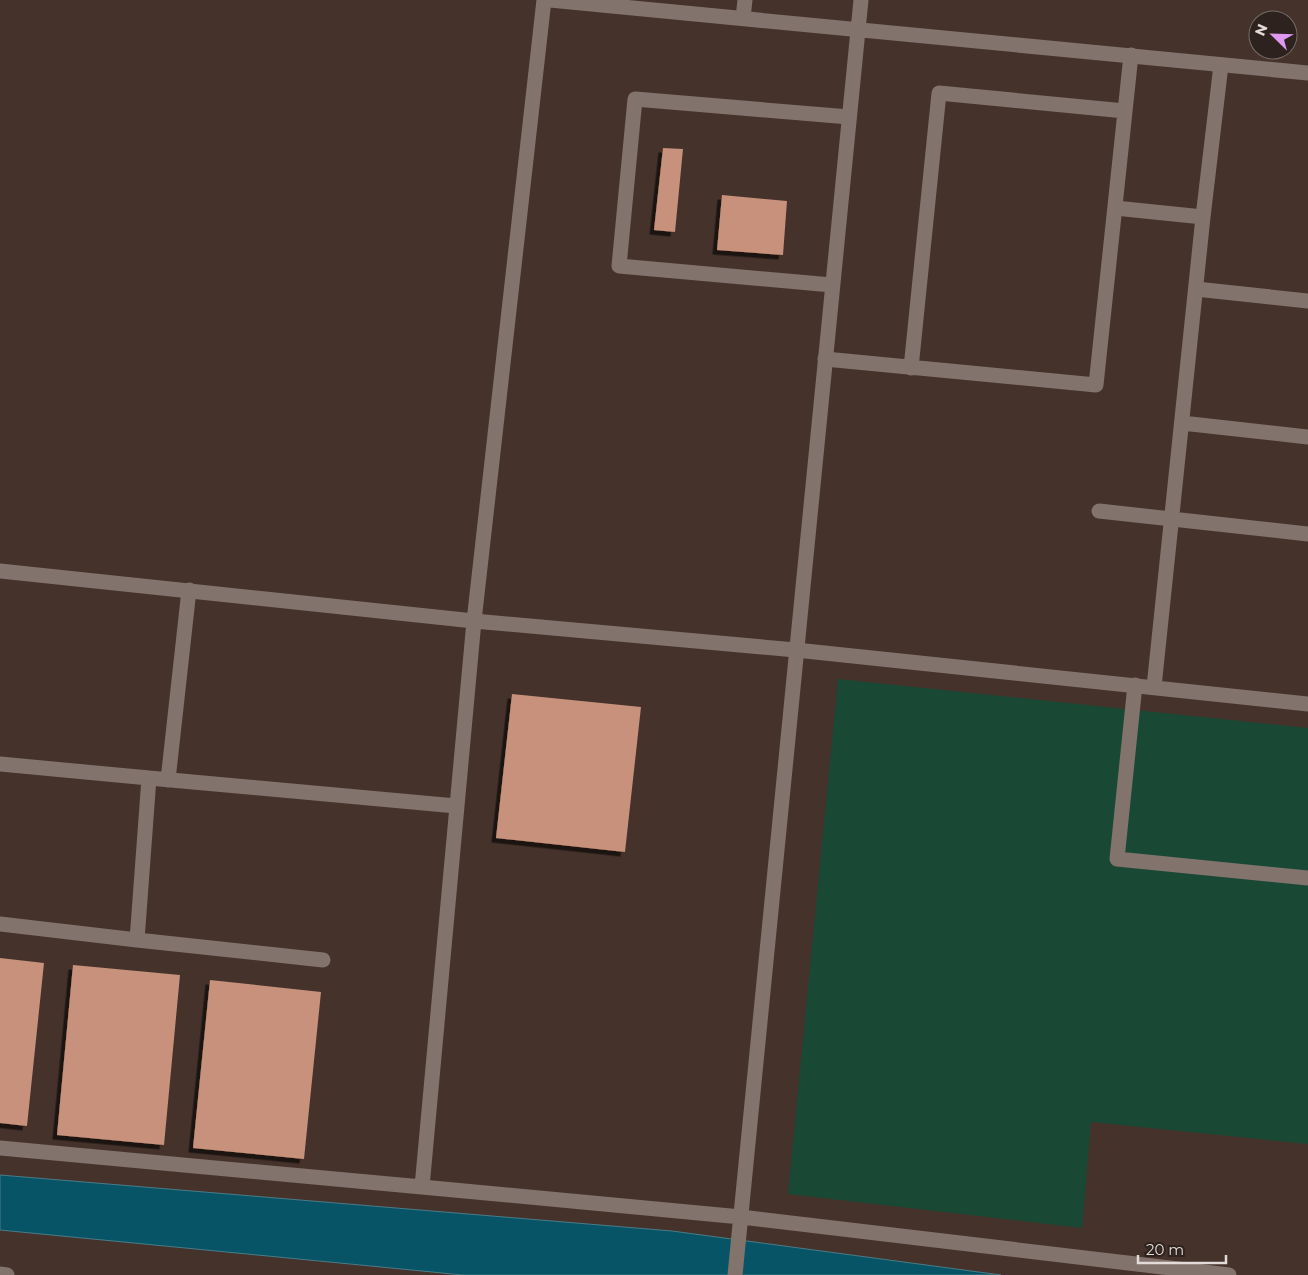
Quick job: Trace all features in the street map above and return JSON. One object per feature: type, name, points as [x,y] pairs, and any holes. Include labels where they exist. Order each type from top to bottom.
[{"type":"street","points":[[422,1187],[474,621],[544,0]]},
{"type":"street","points":[[550,0],[858,28],[1308,73]]},
{"type":"street","points":[[743,18],[744,0]]},
{"type":"street","points":[[735,1275],[861,0]]},
{"type":"street","points":[[825,359],[1096,385],[1131,55]]},
{"type":"street","points":[[1154,687],[1203,217],[1221,64]]},
{"type":"street","points":[[911,368],[940,93],[1125,111]]},
{"type":"street","points":[[832,285],[619,266],[635,99],[850,117]]},
{"type":"street","points":[[1115,208],[1203,217]]},
{"type":"street","points":[[1196,289],[1308,301]]},
{"type":"street","points":[[1182,424],[1308,436]]},
{"type":"street","points":[[1099,511],[1308,534]]},
{"type":"street","points":[[0,572],[189,590],[474,621],[796,650],[1308,704]]},
{"type":"street","points":[[168,780],[189,590]]},
{"type":"street","points":[[1135,685],[1117,859],[1308,878]]},
{"type":"street","points":[[0,764],[456,806]]},
{"type":"street","points":[[137,940],[149,778]]},
{"type":"street","points":[[0,924],[323,960]]},
{"type":"street","points":[[0,1148],[422,1187],[1229,1275]]},
{"type":"street","points":[[0,1274],[7,1275]]},
{"type":"shaded area","points":[[0,0],[1308,0],[1308,1275],[0,1275]]},
{"type":"green space","points":[[838,679],[1308,728],[1308,1144],[1091,1122],[1082,1228],[788,1194]]},
{"type":"water","points":[[0,1175],[672,1231],[1001,1275],[463,1275],[0,1230]]},
{"type":"building","points":[[663,148],[683,149],[675,232],[654,230]]},
{"type":"building","points":[[722,195],[787,201],[783,255],[717,250]]},
{"type":"building","points":[[512,694],[641,707],[625,852],[496,838]]},
{"type":"building","points":[[0,958],[44,963],[27,1126],[0,1123]]},
{"type":"building","points":[[73,965],[180,975],[164,1145],[57,1135]]},
{"type":"building","points":[[210,980],[321,992],[304,1159],[193,1148]]}]
